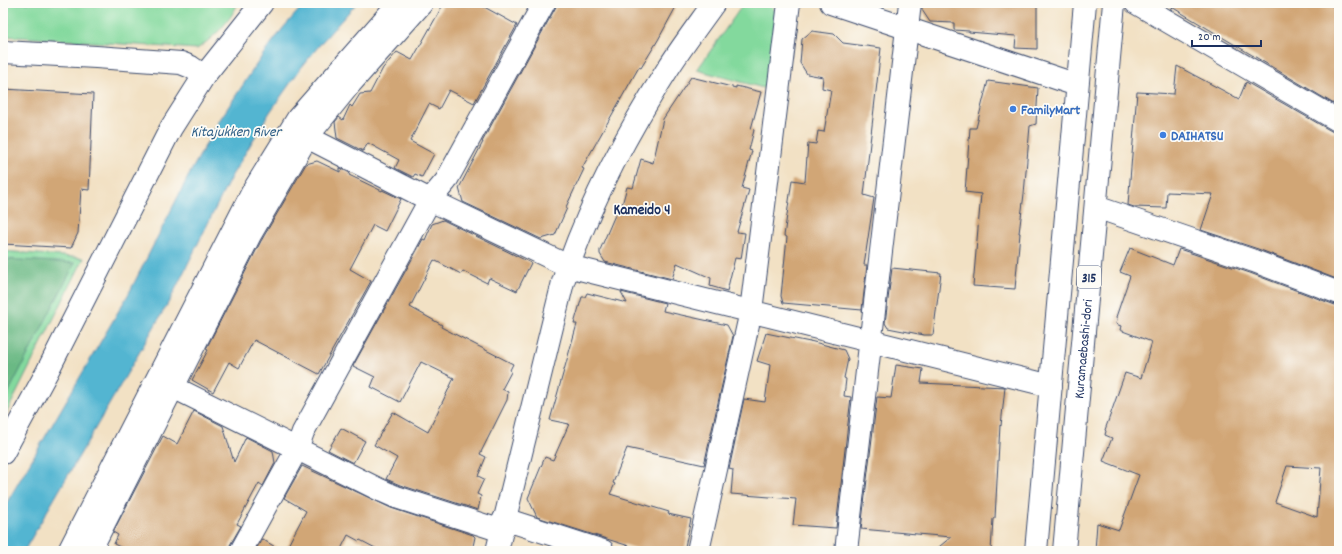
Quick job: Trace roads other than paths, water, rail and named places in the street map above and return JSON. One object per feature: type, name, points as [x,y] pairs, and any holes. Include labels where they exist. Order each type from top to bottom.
[{"type":"street","points":[[3,453],[47,372],[171,128],[204,76],[262,3]]},
{"type":"street","points":[[69,551],[253,191],[298,118],[399,3]]},
{"type":"street","points":[[90,551],[250,235],[307,137],[350,84],[422,3]]},
{"type":"street","points":[[242,551],[297,449],[303,432],[430,200],[446,181],[544,3]]},
{"type":"street","points":[[501,534],[568,266],[591,209],[611,167],[669,66],[714,3]]},
{"type":"street","points":[[698,551],[751,311],[789,3]]},
{"type":"street","points":[[831,3],[1077,85]]},
{"type":"street","points":[[846,551],[910,3]]},
{"type":"street","name":"Kuramaebashi-dori","points":[[1036,551],[1085,3]]},
{"type":"street","name":"Kuramaebashi-dori","points":[[1064,551],[1114,3]]},
{"type":"street","points":[[1136,3],[1339,121]]},
{"type":"street","points":[[3,52],[181,63],[191,67],[204,76]]},
{"type":"street","points":[[307,137],[430,200],[568,266],[1051,386]]},
{"type":"street","points":[[1096,207],[1254,261],[1339,293]]},
{"type":"street","points":[[173,387],[396,497],[501,534],[602,551]]},
{"type":"water","name":"Kitajukken River","points":[[305,3],[357,3],[301,68],[270,112],[231,177],[171,298],[24,551],[3,551],[3,509],[129,293],[191,171],[219,121],[264,53]]},
{"type":"place","name":"FamilyMart","points":[[1013,109]]},
{"type":"place","name":"DAIHATSU","points":[[1163,135]]},
{"type":"district","name":"Kameido 4","points":[[642,209]]}]
